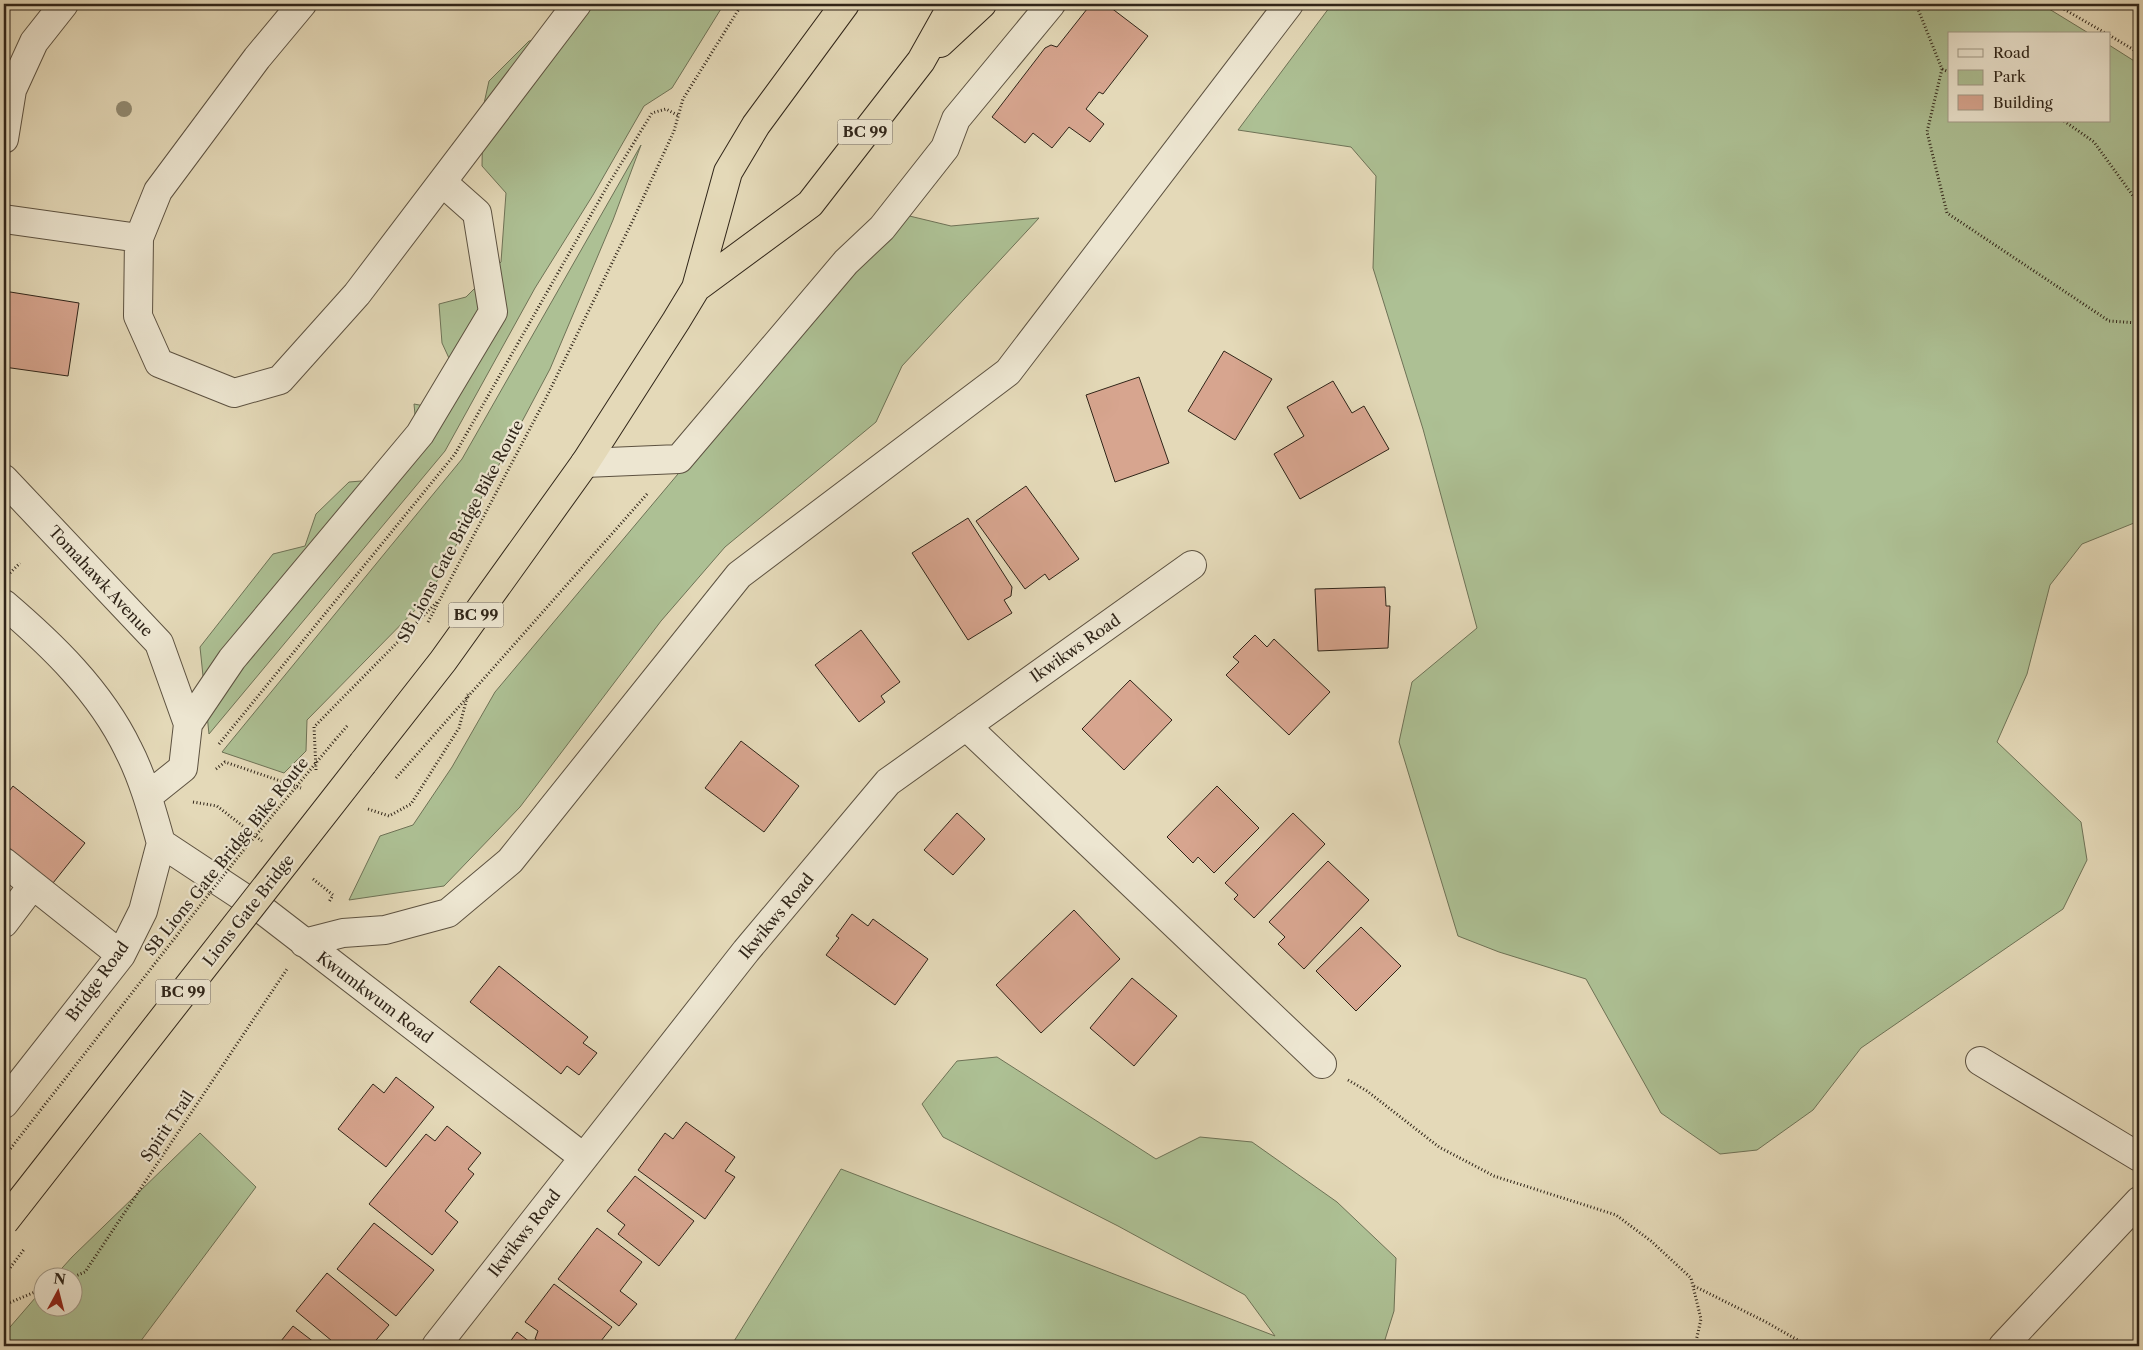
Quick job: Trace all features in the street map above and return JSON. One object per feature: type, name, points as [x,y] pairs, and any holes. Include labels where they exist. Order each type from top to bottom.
[{"type":"highway","name":"BC 99","points":[[585,463],[696,288],[728,172],[756,124],[845,4]]},
{"type":"highway","points":[[921,61],[953,4]]},
{"type":"highway","points":[[921,61],[982,4]]},
{"type":"highway","name":"BC 99","points":[[696,288],[810,204],[921,61]]},
{"type":"highway","name":"Lions Gate Bridge","points":[[4,1222],[443,661],[585,463]]},
{"type":"street","points":[[4,139],[12,90],[34,42],[64,4]]},
{"type":"street","points":[[302,4],[257,58],[158,191],[139,238],[138,316],[159,363],[234,393],[280,380],[356,294],[577,4]]},
{"type":"street","points":[[585,463],[679,459],[846,262],[882,228],[945,148],[956,119],[1050,4]]},
{"type":"street","points":[[304,942],[343,934],[385,930],[448,913],[510,862],[740,575],[1008,372],[1290,4]]},
{"type":"street","points":[[188,724],[232,659],[420,434],[492,312],[477,213],[442,182]]},
{"type":"street","points":[[4,219],[139,238]]},
{"type":"street","name":"Tomahawk Avenue","points":[[4,479],[159,643],[188,724],[183,768],[148,796]]},
{"type":"street","name":"Ikwikws Road","points":[[436,1346],[746,951],[888,782],[1192,565]]},
{"type":"street","points":[[4,604],[55,650],[98,700],[128,748],[148,796],[161,843]]},
{"type":"street","points":[[966,726],[1322,1064]]},
{"type":"street","name":"Kwumkwum Road","points":[[161,843],[264,910],[584,1157]]},
{"type":"street","name":"Bridge Road","points":[[4,1104],[120,955],[142,911],[161,843]]},
{"type":"street","points":[[4,862],[120,955]]},
{"type":"street","points":[[4,923],[32,886]]},
{"type":"street","points":[[1980,1061],[2139,1157]]},
{"type":"street","points":[[2003,1346],[2139,1201]]},
{"type":"path","name":"SB Lions Gate Bridge Bike Route","points":[[427,624],[550,389],[632,220],[679,116],[683,99],[742,4]]},
{"type":"path","points":[[1916,4],[1942,70],[1927,132],[1947,213],[2109,321],[2139,323]]},
{"type":"path","points":[[2055,4],[2104,32]]},
{"type":"path","points":[[2110,35],[2139,53]]},
{"type":"path","points":[[1942,70],[1948,72]]},
{"type":"path","points":[[2065,122],[2094,142],[2139,204]]},
{"type":"path","points":[[390,785],[679,459]]},
{"type":"path","points":[[8,575],[20,563]]},
{"type":"path","name":"SB Lions Gate Bridge Bike Route","points":[[4,1157],[238,857],[353,719]]},
{"type":"path","points":[[225,762],[307,789]]},
{"type":"path","name":"Spirit Trail","points":[[82,1273],[85,1272],[278,982]]},
{"type":"path","points":[[1322,1064],[1367,1091],[1439,1147],[1494,1176],[1616,1215],[1650,1241],[1691,1278],[1700,1319],[1695,1346]]},
{"type":"path","points":[[1693,1285],[1766,1322],[1808,1346]]},
{"type":"path","points":[[4,1311],[10,1303],[32,1294]]},
{"type":"green space","points":[[592,4],[724,4],[672,88],[644,106],[593,195],[535,288],[445,451],[209,734],[200,647],[273,554],[305,546],[316,514],[349,482],[398,478],[418,447],[414,404],[446,410],[460,382],[442,343],[439,304],[466,297],[501,262],[506,193],[482,166],[483,108],[489,81],[529,41],[569,36]]},
{"type":"green space","points":[[1332,4],[2041,4],[2087,32],[1948,32],[1948,122],[2110,122],[2110,46],[2139,64],[2139,521],[2082,544],[2050,585],[2027,674],[1997,742],[2081,822],[2087,860],[2063,909],[1861,1048],[1813,1110],[1757,1150],[1720,1154],[1661,1113],[1586,979],[1499,952],[1458,936],[1399,742],[1412,682],[1477,628],[1423,429],[1373,268],[1376,176],[1351,147],[1238,130]]},
{"type":"green space","points":[[641,145],[613,220],[550,369],[429,596],[307,720],[306,751],[284,773],[222,752],[462,459]]},
{"type":"green space","points":[[897,213],[951,226],[1039,218],[902,366],[876,422],[725,547],[661,621],[520,807],[444,886],[349,900],[380,836],[413,825],[452,767],[495,692]]},
{"type":"green space","points":[[997,1057],[1156,1159],[1200,1137],[1252,1142],[1337,1202],[1396,1258],[1394,1311],[1383,1346],[731,1346],[841,1169],[1275,1336],[1245,1295],[1118,1226],[943,1137],[922,1104],[957,1061]]},
{"type":"green space","points":[[200,1133],[256,1187],[137,1346],[4,1346],[4,1334],[32,1302],[32,1318],[82,1318],[82,1268],[62,1268]]},
{"type":"building","points":[[1091,4],[1106,4],[1148,36],[1103,94],[1099,92],[1086,109],[1104,124],[1090,142],[1069,127],[1052,148],[1033,133],[1025,143],[992,117],[1045,48],[1051,45],[1057,47]]},
{"type":"building","points":[[4,291],[79,303],[68,376],[4,367]]},
{"type":"building","points":[[1224,351],[1272,379],[1235,440],[1188,411]]},
{"type":"building","points":[[1139,377],[1169,463],[1115,482],[1086,395]]},
{"type":"building","points":[[1333,381],[1352,413],[1364,406],[1389,449],[1300,499],[1274,454],[1304,436],[1287,407]]},
{"type":"building","points":[[1026,486],[1079,559],[1049,580],[1045,574],[1025,589],[976,521]]},
{"type":"building","points":[[968,518],[1012,587],[1011,596],[1004,600],[1012,613],[968,640],[912,553]]},
{"type":"building","points":[[1385,587],[1386,606],[1390,606],[1388,648],[1318,651],[1315,589]]},
{"type":"building","points":[[861,630],[900,682],[881,696],[885,702],[859,722],[815,665]]},
{"type":"building","points":[[1255,635],[1267,647],[1274,639],[1330,692],[1289,735],[1226,675],[1239,662],[1233,657]]},
{"type":"building","points":[[1130,680],[1172,720],[1124,770],[1082,729]]},
{"type":"building","points":[[741,741],[799,786],[764,832],[705,788]]},
{"type":"building","points":[[13,786],[85,843],[49,888],[4,852],[4,798]]},
{"type":"building","points":[[1217,786],[1259,828],[1214,873],[1198,857],[1193,863],[1167,837]]},
{"type":"building","points":[[957,813],[985,839],[953,875],[924,850]]},
{"type":"building","points":[[1293,813],[1325,844],[1254,918],[1234,899],[1238,895],[1225,883]]},
{"type":"building","points":[[1328,861],[1369,900],[1304,969],[1278,944],[1285,937],[1269,922]]},
{"type":"building","points":[[1074,910],[1120,959],[1041,1033],[996,985]]},
{"type":"building","points":[[852,914],[868,926],[873,919],[928,959],[895,1005],[826,955],[839,938],[836,936]]},
{"type":"building","points":[[1361,927],[1401,966],[1356,1011],[1316,971]]},
{"type":"building","points":[[499,966],[588,1037],[583,1043],[597,1053],[579,1075],[567,1066],[561,1074],[470,1002]]},
{"type":"building","points":[[1132,978],[1177,1016],[1134,1066],[1090,1028]]},
{"type":"building","points":[[396,1077],[434,1107],[386,1167],[338,1129],[373,1084],[384,1093]]},
{"type":"building","points":[[686,1122],[735,1157],[725,1171],[735,1177],[705,1219],[638,1170],[665,1133],[673,1139]]},
{"type":"building","points":[[447,1126],[481,1153],[468,1169],[474,1174],[445,1211],[458,1222],[432,1255],[369,1204],[426,1134],[435,1141]]},
{"type":"building","points":[[635,1176],[694,1221],[659,1266],[618,1234],[625,1225],[607,1211]]},
{"type":"building","points":[[374,1223],[434,1270],[396,1316],[337,1269]]},
{"type":"building","points":[[597,1228],[642,1262],[620,1291],[637,1304],[619,1326],[558,1279]]},
{"type":"building","points":[[327,1273],[389,1325],[371,1346],[338,1346],[296,1311]]},
{"type":"building","points":[[554,1284],[612,1327],[597,1346],[545,1346],[535,1339],[538,1331],[525,1322]]},
{"type":"building","points":[[293,1326],[319,1346],[277,1346]]},
{"type":"building","points":[[517,1332],[535,1346],[507,1346]]}]
